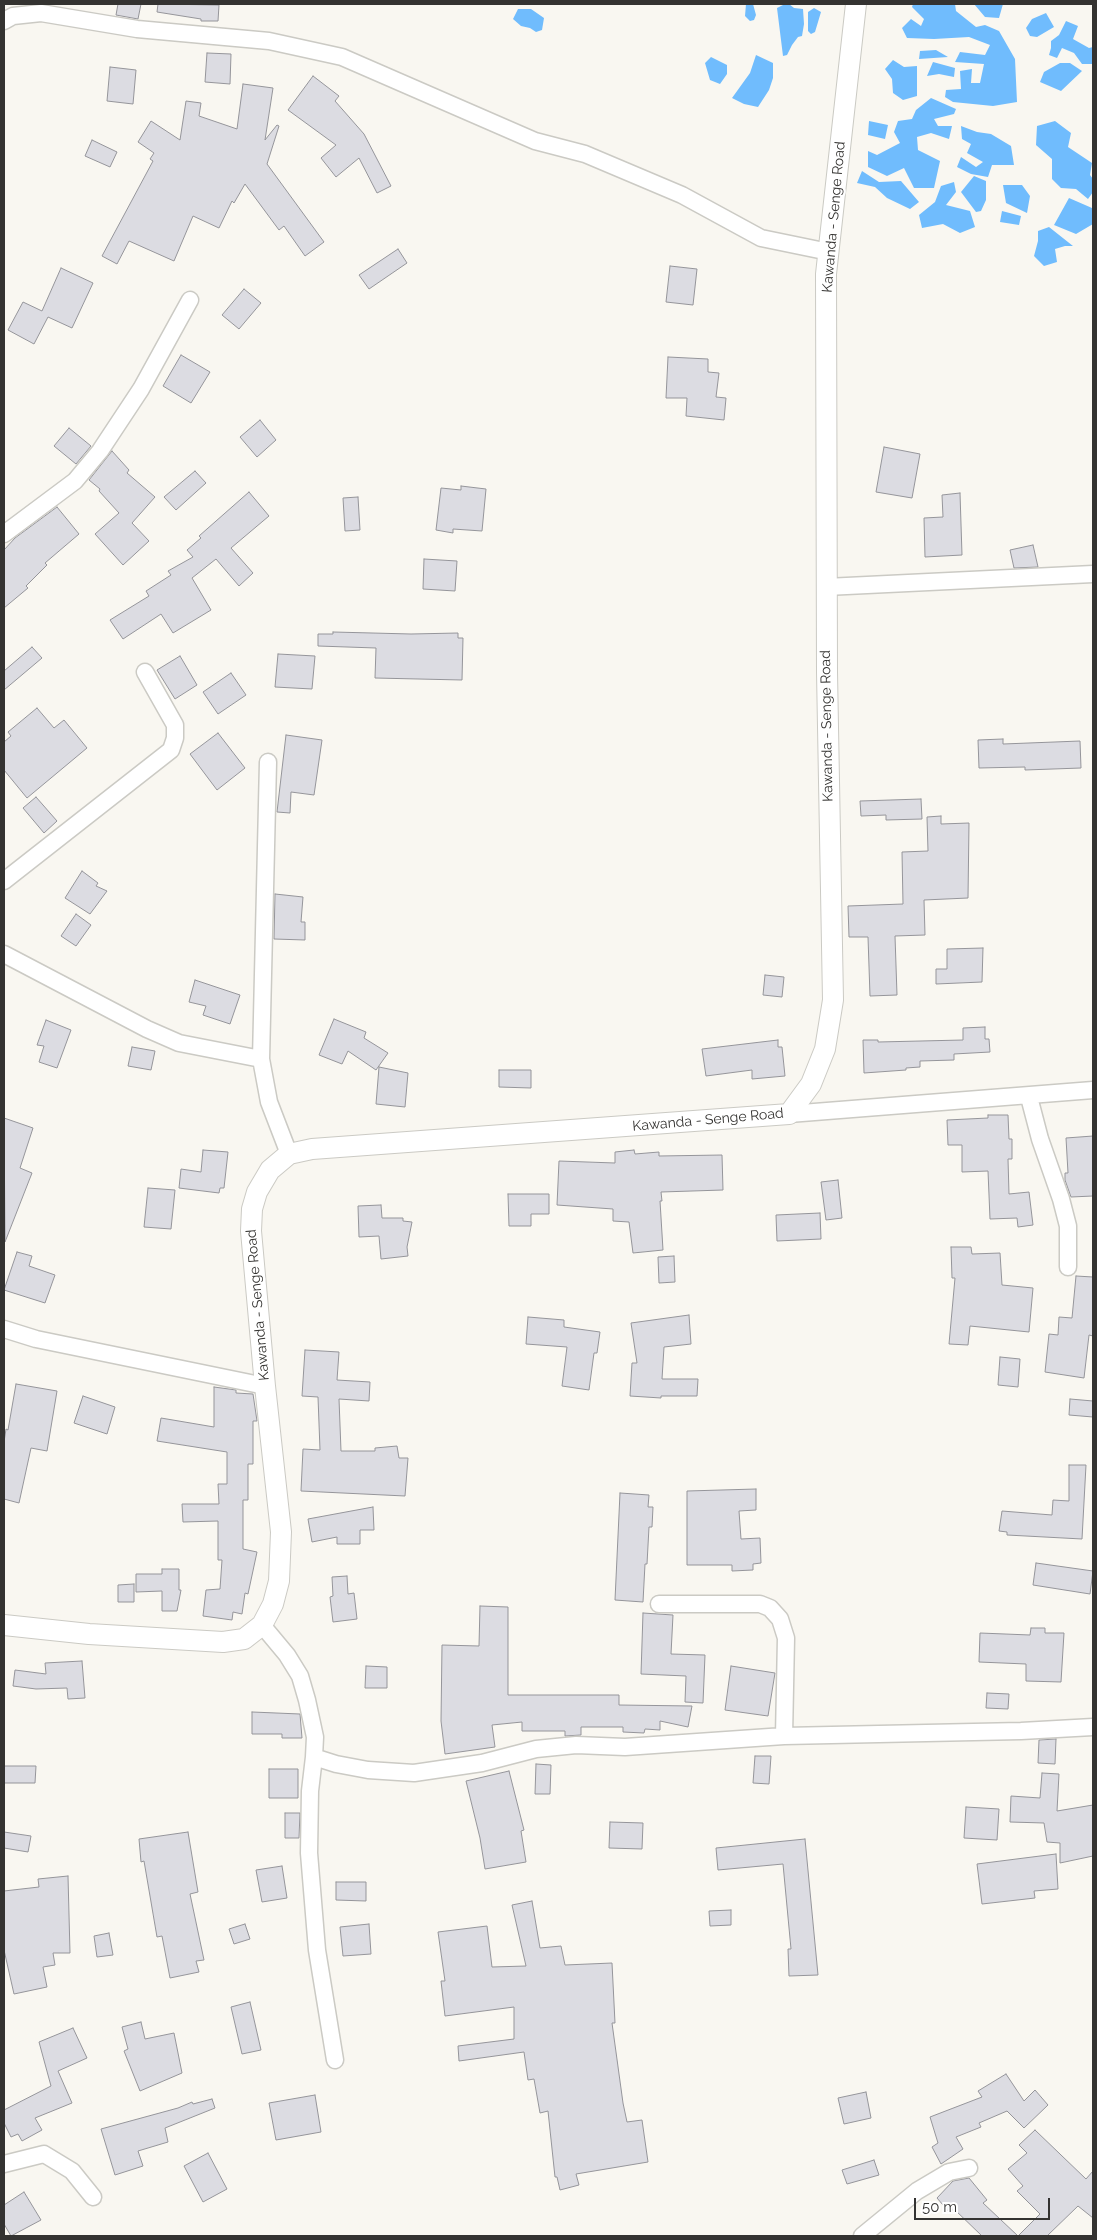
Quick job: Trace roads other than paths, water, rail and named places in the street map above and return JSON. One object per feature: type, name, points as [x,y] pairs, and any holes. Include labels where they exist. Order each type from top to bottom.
[{"type":"street","name":"Kawanda - Senge Road","points":[[4,1625],[88,1634],[223,1642],[244,1639],[262,1625],[273,1604],[279,1581],[281,1532],[264,1386],[251,1232],[252,1209],[257,1192],[270,1170],[289,1154],[312,1149],[789,1114],[811,1084],[825,1049],[833,1000],[826,587],[826,274],[856,4]]},
{"type":"street","points":[[4,21],[13,16],[41,13],[137,30],[269,41],[342,57],[535,141],[586,154],[682,195],[761,238],[829,252]]},
{"type":"street","points":[[4,534],[74,481],[100,451],[141,389],[190,300]]},
{"type":"street","points":[[826,587],[1093,574]]},
{"type":"street","points":[[4,881],[171,750],[175,738],[175,725],[145,672]]},
{"type":"street","points":[[268,762],[261,1059],[269,1102],[289,1154]]},
{"type":"street","points":[[4,954],[147,1029],[179,1043],[261,1059]]},
{"type":"street","points":[[789,1114],[1029,1097],[1093,1090]]},
{"type":"street","points":[[1029,1097],[1040,1139],[1061,1199],[1068,1226],[1068,1268]]},
{"type":"street","points":[[4,1329],[36,1339],[264,1386]]},
{"type":"street","points":[[659,1604],[760,1604],[770,1608],[780,1619],[786,1638],[784,1736]]},
{"type":"street","points":[[262,1625],[287,1655],[300,1676],[308,1700],[315,1737],[310,1791],[309,1853],[316,1950],[335,2060]]},
{"type":"street","points":[[314,1757],[336,1764],[368,1770],[414,1773],[482,1763],[536,1749],[576,1745],[626,1747],[784,1736],[1021,1731],[1093,1727]]},
{"type":"street","points":[[4,2164],[44,2154],[72,2171],[93,2197]]},
{"type":"street","points":[[862,2236],[917,2191],[949,2172],[969,2168]]},
{"type":"water","points":[[746,4],[753,4],[756,15],[754,20],[750,21],[745,16]]},
{"type":"water","points":[[785,4],[803,9],[804,24],[802,36],[798,37],[787,55],[783,56],[777,8]]},
{"type":"water","points":[[913,4],[955,4],[956,11],[976,27],[985,25],[999,31],[1015,59],[1017,102],[993,106],[953,102],[945,97],[946,90],[961,89],[960,71],[972,69],[971,83],[980,83],[984,64],[955,62],[960,52],[985,55],[990,45],[969,37],[907,38],[902,28],[911,19],[921,26],[924,19],[912,7]]},
{"type":"water","points":[[974,4],[1003,4],[999,18],[985,17]]},
{"type":"water","points":[[814,8],[821,12],[815,32],[811,34],[808,31],[808,12]]},
{"type":"water","points":[[518,9],[531,9],[544,18],[542,30],[536,32],[521,26],[513,19]]},
{"type":"water","points":[[1046,13],[1054,27],[1037,37],[1030,36],[1026,28],[1032,19]]},
{"type":"water","points":[[1066,21],[1078,26],[1073,39],[1089,48],[1093,47],[1093,64],[1082,64],[1074,53],[1062,48],[1057,58],[1049,55],[1051,41],[1059,35]]},
{"type":"water","points":[[936,50],[948,57],[919,59],[920,51]]},
{"type":"water","points":[[756,55],[773,63],[773,78],[769,90],[758,107],[744,104],[732,98],[750,73]]},
{"type":"water","points":[[711,57],[727,65],[727,74],[720,84],[710,80],[705,63]]},
{"type":"water","points":[[893,60],[904,67],[917,66],[917,96],[903,100],[893,93],[892,79],[885,69]]},
{"type":"water","points":[[933,62],[955,68],[954,77],[939,74],[927,76]]},
{"type":"water","points":[[1060,63],[1070,63],[1082,71],[1061,91],[1040,82],[1044,72]]},
{"type":"water","points":[[931,98],[956,109],[954,114],[934,119],[938,126],[952,126],[949,139],[931,133],[917,137],[918,150],[940,161],[934,188],[914,188],[904,168],[887,176],[868,167],[868,151],[877,155],[900,143],[894,132],[898,121],[912,119],[916,110]]},
{"type":"water","points":[[869,121],[888,125],[885,139],[868,135]]},
{"type":"water","points":[[1055,121],[1071,133],[1068,147],[1092,163],[1090,175],[1093,179],[1093,192],[1088,199],[1076,189],[1061,188],[1052,179],[1052,159],[1036,145],[1037,126]]},
{"type":"water","points":[[961,126],[977,132],[991,134],[1011,146],[1014,165],[992,165],[988,177],[971,174],[957,167],[961,157],[976,167],[983,162],[967,153],[971,144],[962,139]]},
{"type":"water","points":[[862,171],[879,182],[901,181],[919,202],[910,209],[887,198],[875,187],[857,183]]},
{"type":"water","points":[[974,176],[986,181],[986,200],[981,211],[976,212],[961,192]]},
{"type":"water","points":[[954,182],[956,192],[946,205],[970,211],[975,227],[960,233],[943,224],[922,228],[919,215],[935,202],[941,186]]},
{"type":"water","points":[[1003,185],[1022,185],[1030,196],[1027,213],[1006,203]]},
{"type":"water","points":[[1069,198],[1092,208],[1093,224],[1076,234],[1054,225]]},
{"type":"water","points":[[1002,211],[1021,216],[1019,225],[1000,222]]},
{"type":"water","points":[[1049,227],[1073,246],[1055,249],[1057,262],[1044,266],[1034,256],[1038,241],[1038,231]]}]
